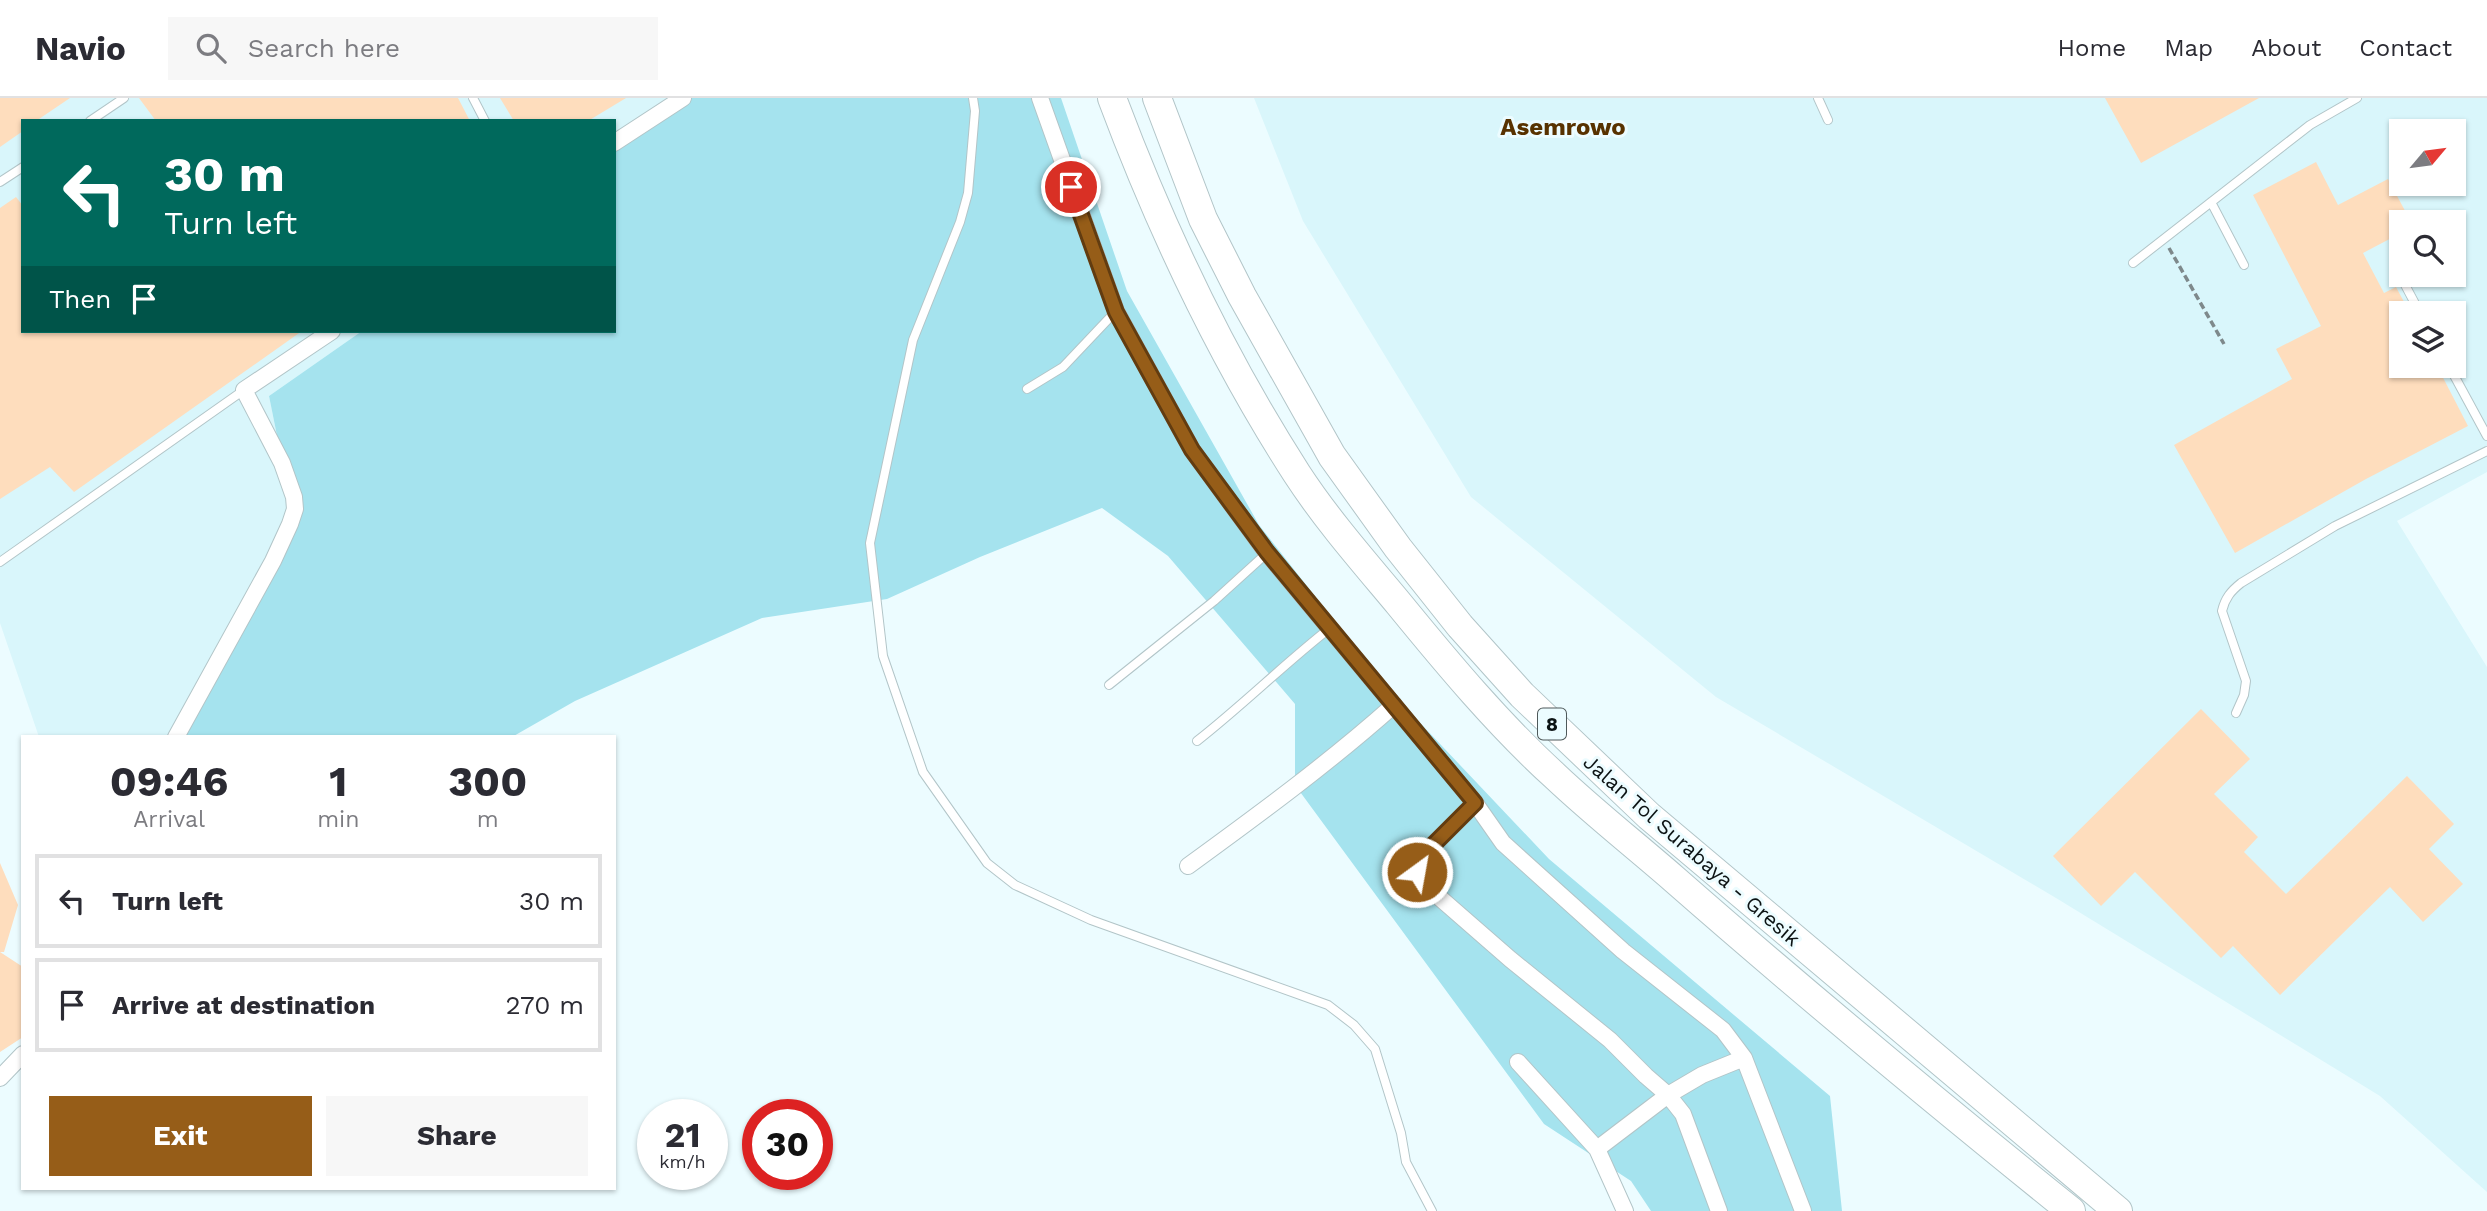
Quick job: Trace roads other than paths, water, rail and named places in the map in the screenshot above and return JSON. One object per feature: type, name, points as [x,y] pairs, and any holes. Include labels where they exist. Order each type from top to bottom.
[{"type":"highway","name":"Jalan Tol Surabaya - Gresik","points":[[1112,98],[1166,232],[1250,398],[1300,477],[1366,565],[1433,646],[1492,713],[1555,776],[1726,925],[2071,1211]]},
{"type":"highway","name":"Jalan Tol Surabaya - Gresik","points":[[1157,98],[1203,219],[1242,296],[1332,456],[1398,548],[1460,626],[1522,695],[1649,816],[2118,1211]]},
{"type":"street","points":[[616,143],[683,98]]},
{"type":"street","points":[[1040,98],[1116,312],[1192,450],[1267,552],[1475,803],[1503,843],[1623,951],[1723,1030],[1744,1058],[1803,1211]]},
{"type":"street","points":[[177,735],[272,561],[295,509],[294,497],[282,463],[244,390],[329,333]]},
{"type":"street","points":[[1188,866],[1266,810],[1394,705]]},
{"type":"street","points":[[1475,803],[1417,861],[1417,872],[1424,884],[1510,959],[1610,1040],[1668,1095],[1683,1114],[1719,1211]]},
{"type":"street","points":[[0,1078],[21,1056]]},
{"type":"street","points":[[1597,1149],[1668,1095],[1702,1075],[1744,1058]]},
{"type":"street","points":[[1518,1062],[1597,1149],[1625,1211]]},
{"type":"lane","points":[[93,119],[124,98]]},
{"type":"lane","points":[[473,98],[484,119]]},
{"type":"lane","points":[[973,98],[974,136],[968,192],[960,222],[913,340],[870,543],[883,656],[923,772],[988,863],[1016,885],[1091,920],[1328,1004],[1354,1025],[1375,1049],[1401,1133],[1406,1162],[1432,1211]]},
{"type":"lane","points":[[1818,98],[1828,120]]},
{"type":"lane","points":[[2133,263],[2311,125],[2357,98]]},
{"type":"lane","points":[[0,182],[21,168]]},
{"type":"lane","points":[[2211,202],[2244,265]]},
{"type":"lane","points":[[1027,389],[1063,366],[1116,312]]},
{"type":"lane","points":[[2456,378],[2487,436]]},
{"type":"lane","points":[[0,562],[244,390]]},
{"type":"lane","points":[[2236,713],[2244,695],[2246,681],[2222,611],[2224,600],[2231,591],[2335,526],[2487,451]]},
{"type":"lane","points":[[1109,685],[1214,601],[1267,552]]},
{"type":"lane","points":[[1197,741],[1233,713],[1293,656],[1330,628]]},
{"type":"district","name":"Asemrowo","points":[[1563,127]]}]
